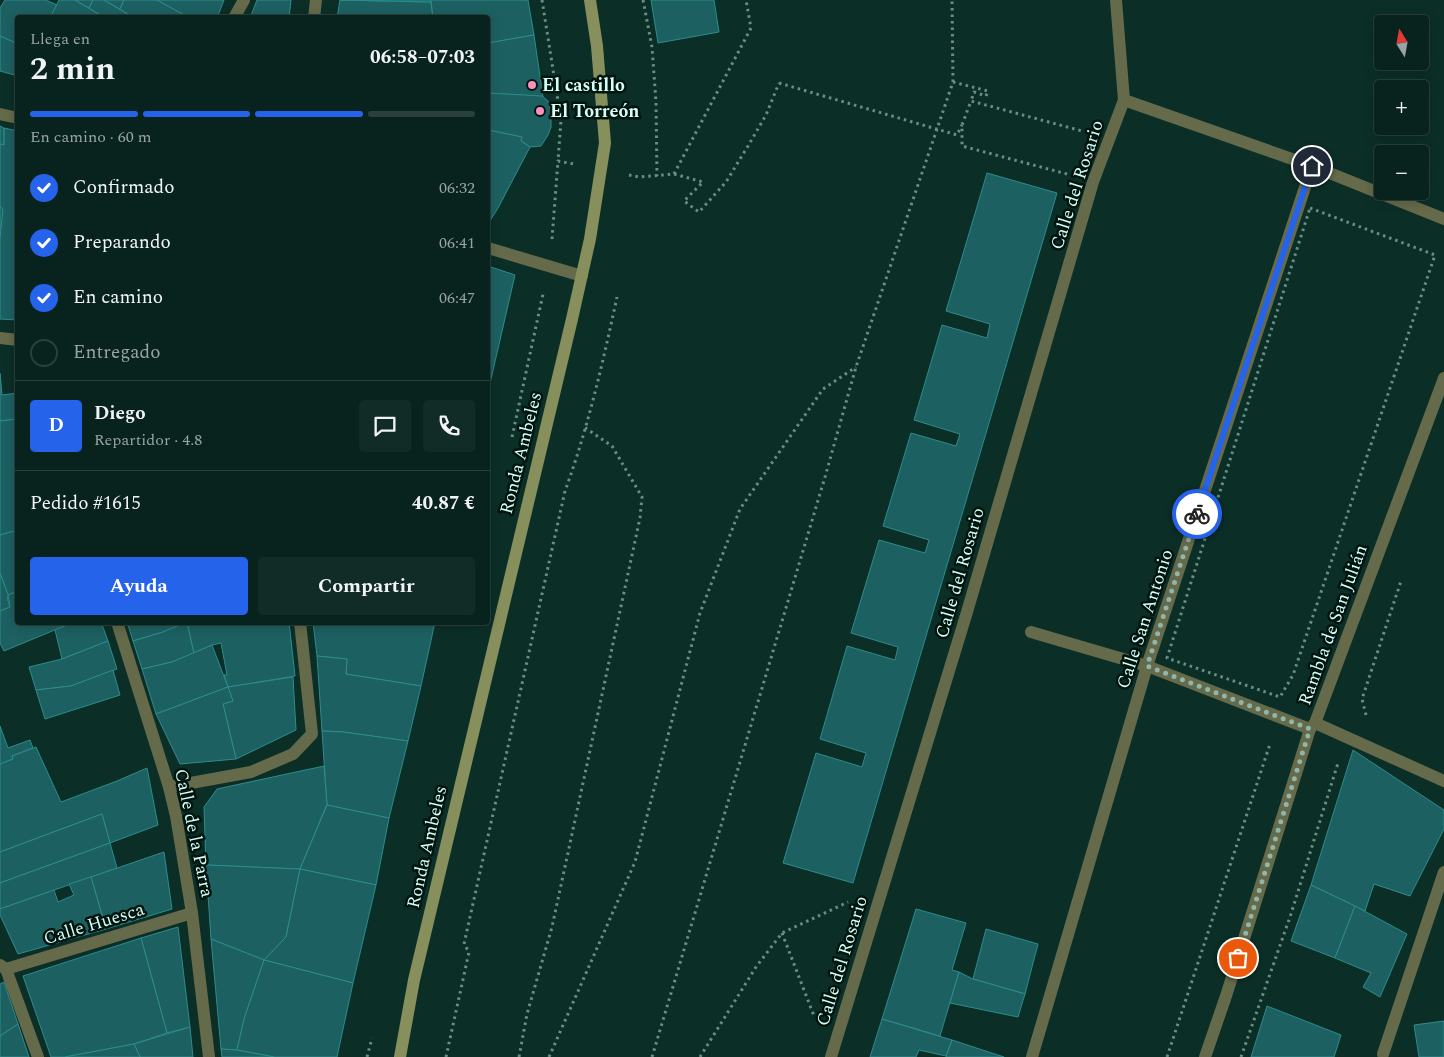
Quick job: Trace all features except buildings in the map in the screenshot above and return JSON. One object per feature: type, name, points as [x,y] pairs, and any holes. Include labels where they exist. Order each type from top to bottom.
[{"type":"main road","name":"Ronda Ambeles","points":[[400,1057],[414,980],[582,276],[598,193],[605,142],[597,46],[590,0]]},
{"type":"street","points":[[236,15],[244,0]]},
{"type":"street","points":[[314,15],[316,0]]},
{"type":"street","points":[[1116,0],[1124,100],[1312,166],[1444,219]]},
{"type":"street","name":"Calle del Rosario","points":[[831,1057],[968,612],[1093,182],[1124,100]]},
{"type":"street","points":[[0,114],[15,117]]},
{"type":"street","name":"Calle San Antonio","points":[[1032,1057],[1147,666],[1312,166]]},
{"type":"street","points":[[490,249],[582,276]]},
{"type":"street","points":[[0,338],[15,340]]},
{"type":"street","name":"Rambla de San Julián","points":[[1205,1057],[1313,726],[1444,378]]},
{"type":"street","name":"Calle de la Parra","points":[[118,625],[169,787],[176,816],[192,913],[209,1057]]},
{"type":"street","points":[[169,787],[251,772],[293,754],[312,734],[300,625]]},
{"type":"street","points":[[1031,632],[1147,666],[1313,726],[1444,781]]},
{"type":"street","points":[[1383,1054],[1444,872]]},
{"type":"street","name":"Calle Huesca","points":[[3,967],[192,913]]},
{"type":"street","points":[[3,967],[38,1057]]},
{"type":"path","points":[[542,0],[561,120],[558,161]]},
{"type":"path","points":[[643,0],[652,47],[656,93],[657,176]]},
{"type":"path","points":[[674,174],[750,28],[746,0]]},
{"type":"path","points":[[652,1057],[823,487],[856,367],[953,82],[952,0]]},
{"type":"path","points":[[703,182],[684,201],[700,212],[726,182],[744,154],[766,115],[779,83],[957,135],[974,92],[986,96],[988,91],[953,82]]},
{"type":"path","points":[[971,101],[1109,138]]},
{"type":"path","points":[[962,125],[962,146],[1093,182]]},
{"type":"path","points":[[1310,208],[1435,255],[1293,675],[1280,697],[1167,658],[1310,208]]},
{"type":"path","points":[[446,1057],[469,952],[464,944],[565,491],[576,461],[584,427],[597,389],[617,297]]},
{"type":"path","points":[[549,1057],[635,862],[700,613],[740,510],[823,389],[856,367]]},
{"type":"path","points":[[519,1057],[527,1014],[552,926],[640,518],[642,497],[612,446],[584,427]]},
{"type":"path","points":[[1374,720],[1366,716],[1362,699],[1402,580]]},
{"type":"path","points":[[1167,1057],[1270,743]]},
{"type":"path","points":[[1241,1057],[1291,914],[1339,757]]},
{"type":"path","points":[[700,1057],[756,967],[782,932],[850,902],[880,896]]},
{"type":"path","points":[[782,932],[816,1022]]},
{"type":"way so far","points":[[1197,514],[1147,666],[1310,729],[1238,958]]},
{"type":"place","name":"El castillo","points":[[532,85]]},
{"type":"place","name":"El Torreón","points":[[540,111]]},
{"type":"route","points":[[1197,514],[1312,166]]}]
